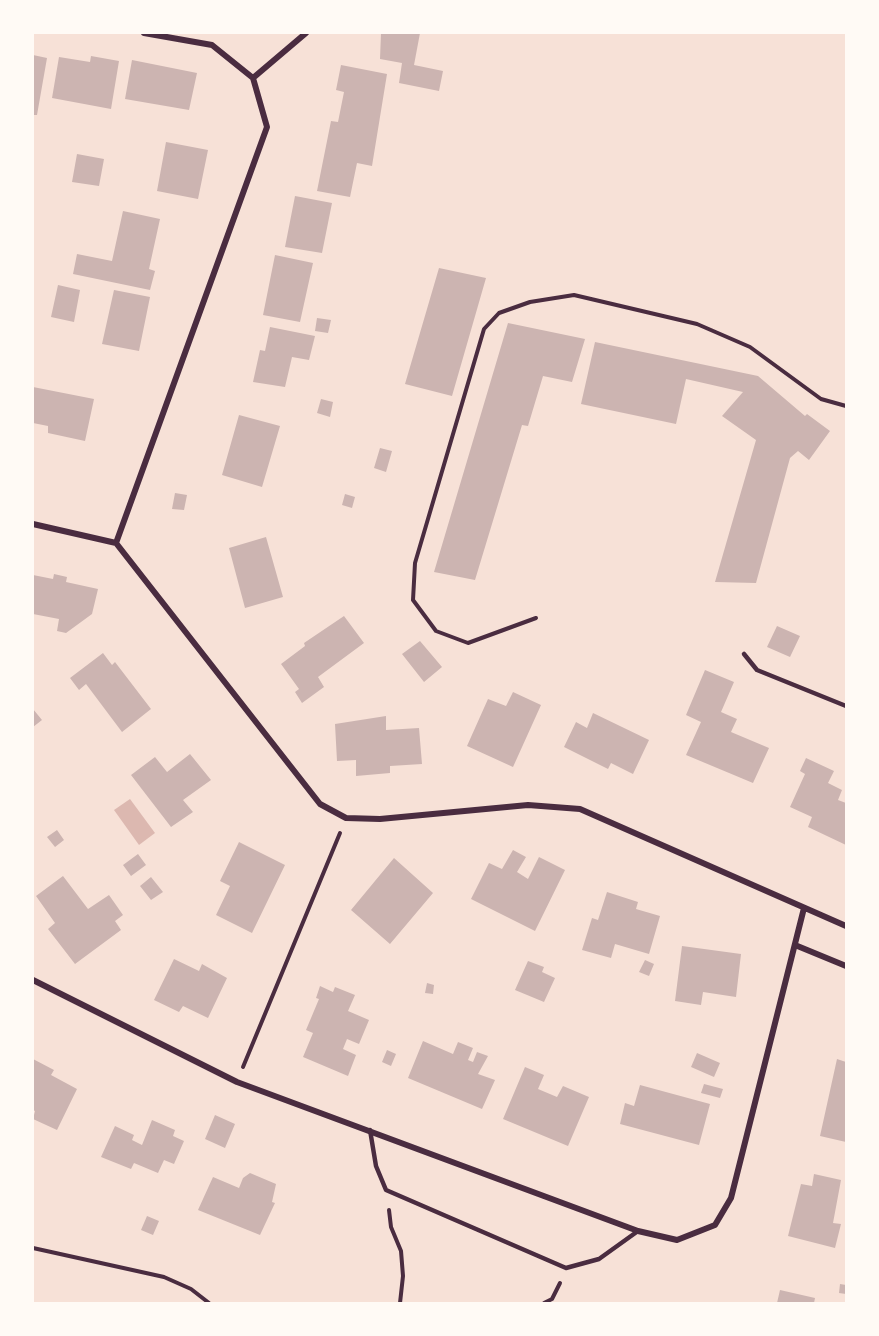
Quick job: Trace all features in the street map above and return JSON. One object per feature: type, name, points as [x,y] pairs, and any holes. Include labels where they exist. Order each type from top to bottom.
[{"type":"street","points":[[116,543],[267,127],[253,78],[212,45],[144,33]]},
{"type":"street","points":[[253,78],[306,33]]},
{"type":"street","points":[[33,524],[116,543],[320,804],[345,819],[380,819],[528,805],[579,809],[846,926]]},
{"type":"street","points":[[33,980],[237,1082],[638,1231],[677,1240],[715,1225],[731,1198],[804,908]]},
{"type":"street","points":[[795,945],[846,966]]},
{"type":"lane","points":[[744,654],[757,670],[846,706]]},
{"type":"lane","points":[[370,1130],[376,1166],[386,1190],[566,1268],[599,1259],[638,1231]]},
{"type":"path","points":[[536,618],[468,643],[436,631],[413,600],[415,563],[484,329],[499,312],[530,302],[574,295],[697,324],[750,347],[821,399],[846,406]]},
{"type":"path","points":[[237,1082],[345,819]]},
{"type":"path","points":[[386,1190],[391,1227],[401,1251],[403,1276],[400,1303]]},
{"type":"path","points":[[33,1248],[164,1277],[191,1289],[209,1303]]},
{"type":"path","points":[[544,1303],[552,1299],[566,1268]]},
{"type":"shaded area","points":[[130,799],[155,833],[139,845],[114,810]]},
{"type":"building","points":[[381,33],[420,33],[414,65],[443,71],[439,91],[399,83],[402,63],[380,59]]},
{"type":"building","points":[[33,55],[47,58],[37,115],[33,115]]},
{"type":"building","points":[[91,56],[119,61],[111,109],[52,98],[59,57],[90,62]]},
{"type":"building","points":[[132,60],[197,73],[189,110],[125,99]]},
{"type":"building","points":[[341,65],[387,74],[372,166],[357,163],[350,197],[317,191],[331,121],[338,122],[344,92],[336,90]]},
{"type":"building","points":[[166,142],[208,150],[198,199],[157,191]]},
{"type":"building","points":[[77,154],[104,159],[99,186],[72,182]]},
{"type":"building","points":[[295,196],[332,203],[322,253],[285,247]]},
{"type":"building","points":[[123,211],[160,219],[149,269],[155,271],[150,290],[73,274],[77,254],[112,261]]},
{"type":"building","points":[[275,255],[313,263],[300,322],[263,315]]},
{"type":"building","points":[[439,268],[486,278],[452,396],[405,384]]},
{"type":"building","points":[[58,285],[80,290],[74,322],[51,317]]},
{"type":"building","points":[[114,290],[150,297],[139,351],[102,344]]},
{"type":"building","points":[[317,318],[331,320],[328,333],[315,331]]},
{"type":"building","points":[[508,323],[585,339],[572,382],[543,376],[528,426],[522,425],[475,580],[434,572]]},
{"type":"building","points":[[270,327],[315,336],[309,360],[292,357],[285,387],[253,382],[260,350],[265,351]]},
{"type":"building","points":[[595,342],[758,376],[805,416],[807,414],[830,431],[809,460],[798,451],[790,458],[756,583],[715,582],[756,440],[722,416],[743,392],[686,379],[676,424],[581,404]]},
{"type":"building","points":[[33,387],[94,399],[85,441],[48,433],[48,426],[33,423]]},
{"type":"building","points":[[321,399],[333,402],[330,417],[317,413]]},
{"type":"building","points":[[239,415],[280,426],[262,487],[222,475]]},
{"type":"building","points":[[380,448],[392,451],[386,472],[374,468]]},
{"type":"building","points":[[175,493],[187,495],[184,510],[172,509]]},
{"type":"building","points":[[345,494],[355,497],[352,508],[342,505]]},
{"type":"building","points":[[266,537],[283,597],[245,608],[229,548]]},
{"type":"building","points":[[54,574],[67,577],[66,582],[98,589],[92,614],[66,633],[57,631],[59,619],[33,614],[33,575],[53,579]]},
{"type":"building","points":[[344,616],[364,643],[318,677],[324,687],[302,703],[295,692],[299,689],[281,664],[305,646],[304,643]]},
{"type":"building","points":[[777,626],[800,636],[790,657],[767,647]]},
{"type":"building","points":[[420,641],[442,667],[424,682],[402,654]]},
{"type":"building","points":[[103,653],[112,665],[115,662],[151,709],[122,732],[86,684],[79,690],[70,678]]},
{"type":"building","points":[[705,670],[734,682],[721,712],[737,719],[731,732],[769,748],[753,783],[686,755],[701,722],[686,715]]},
{"type":"building","points":[[513,692],[541,705],[513,767],[467,746],[488,699],[506,706]]},
{"type":"building","points":[[33,709],[42,720],[33,727]]},
{"type":"building","points":[[593,713],[649,740],[633,774],[611,763],[608,769],[564,747],[576,722],[587,728]]},
{"type":"building","points":[[386,716],[386,730],[419,728],[422,764],[390,766],[390,773],[356,776],[356,760],[337,761],[335,724]]},
{"type":"building","points":[[190,754],[211,780],[183,800],[193,812],[171,827],[131,775],[155,757],[167,772]]},
{"type":"building","points":[[806,758],[834,771],[828,783],[842,790],[838,800],[846,803],[846,845],[808,827],[812,817],[790,807],[805,774],[800,771]]},
{"type":"building","points":[[57,830],[64,840],[55,847],[47,837]]},
{"type":"building","points":[[239,842],[285,865],[252,933],[216,915],[230,886],[220,881]]},
{"type":"building","points":[[513,850],[526,857],[517,872],[528,879],[539,857],[565,870],[535,931],[471,899],[489,863],[502,869]]},
{"type":"building","points":[[138,854],[146,865],[131,876],[123,865]]},
{"type":"building","points":[[394,858],[433,893],[390,944],[351,910]]},
{"type":"building","points":[[63,876],[88,909],[109,895],[123,915],[115,921],[121,930],[75,964],[48,929],[55,923],[36,896]]},
{"type":"building","points":[[151,877],[163,892],[151,900],[140,886]]},
{"type":"building","points":[[607,892],[638,902],[636,909],[660,916],[649,954],[615,944],[611,958],[582,950],[592,918],[598,920]]},
{"type":"building","points":[[682,946],[741,954],[736,997],[703,992],[701,1005],[675,1001]]},
{"type":"building","points":[[174,959],[199,971],[202,964],[227,978],[208,1018],[183,1006],[179,1012],[154,1000]]},
{"type":"building","points":[[645,960],[654,964],[649,976],[639,972]]},
{"type":"building","points":[[528,961],[544,967],[542,972],[555,978],[544,1002],[515,990]]},
{"type":"building","points":[[427,983],[434,985],[433,994],[425,993]]},
{"type":"building","points":[[320,986],[333,992],[335,987],[355,995],[348,1011],[369,1020],[359,1044],[347,1039],[343,1049],[356,1055],[348,1076],[303,1057],[313,1033],[306,1030],[319,999],[316,998]]},
{"type":"building","points":[[423,1041],[453,1054],[458,1042],[473,1048],[468,1060],[473,1062],[477,1052],[488,1056],[478,1074],[495,1080],[482,1109],[408,1078]]},
{"type":"building","points":[[387,1050],[396,1054],[391,1066],[382,1062]]},
{"type":"building","points":[[697,1053],[720,1063],[714,1077],[691,1067]]},
{"type":"building","points":[[33,1059],[54,1070],[51,1075],[77,1089],[57,1130],[33,1119],[35,1111],[33,1110]]},
{"type":"building","points":[[837,1059],[846,1062],[846,1142],[820,1136]]},
{"type":"building","points":[[525,1067],[544,1075],[538,1089],[557,1097],[563,1086],[589,1097],[568,1146],[503,1119]]},
{"type":"building","points":[[704,1084],[723,1089],[720,1098],[701,1093]]},
{"type":"building","points":[[640,1085],[710,1104],[699,1145],[620,1124],[625,1103],[634,1106]]},
{"type":"building","points":[[215,1115],[235,1124],[225,1148],[205,1139]]},
{"type":"building","points":[[152,1120],[175,1130],[173,1136],[184,1141],[174,1164],[164,1160],[158,1173],[134,1163],[131,1169],[101,1157],[115,1126],[134,1135],[132,1140],[142,1145]]},
{"type":"building","points":[[250,1173],[276,1184],[272,1202],[275,1203],[260,1235],[198,1210],[213,1177],[239,1188],[243,1178]]},
{"type":"building","points":[[814,1174],[841,1180],[833,1223],[841,1224],[835,1248],[788,1236],[801,1184],[812,1186]]},
{"type":"building","points":[[147,1216],[159,1221],[153,1235],[141,1230]]},
{"type":"building","points":[[840,1284],[846,1285],[846,1294],[839,1293]]},
{"type":"building","points":[[780,1290],[815,1298],[814,1303],[777,1303]]}]
